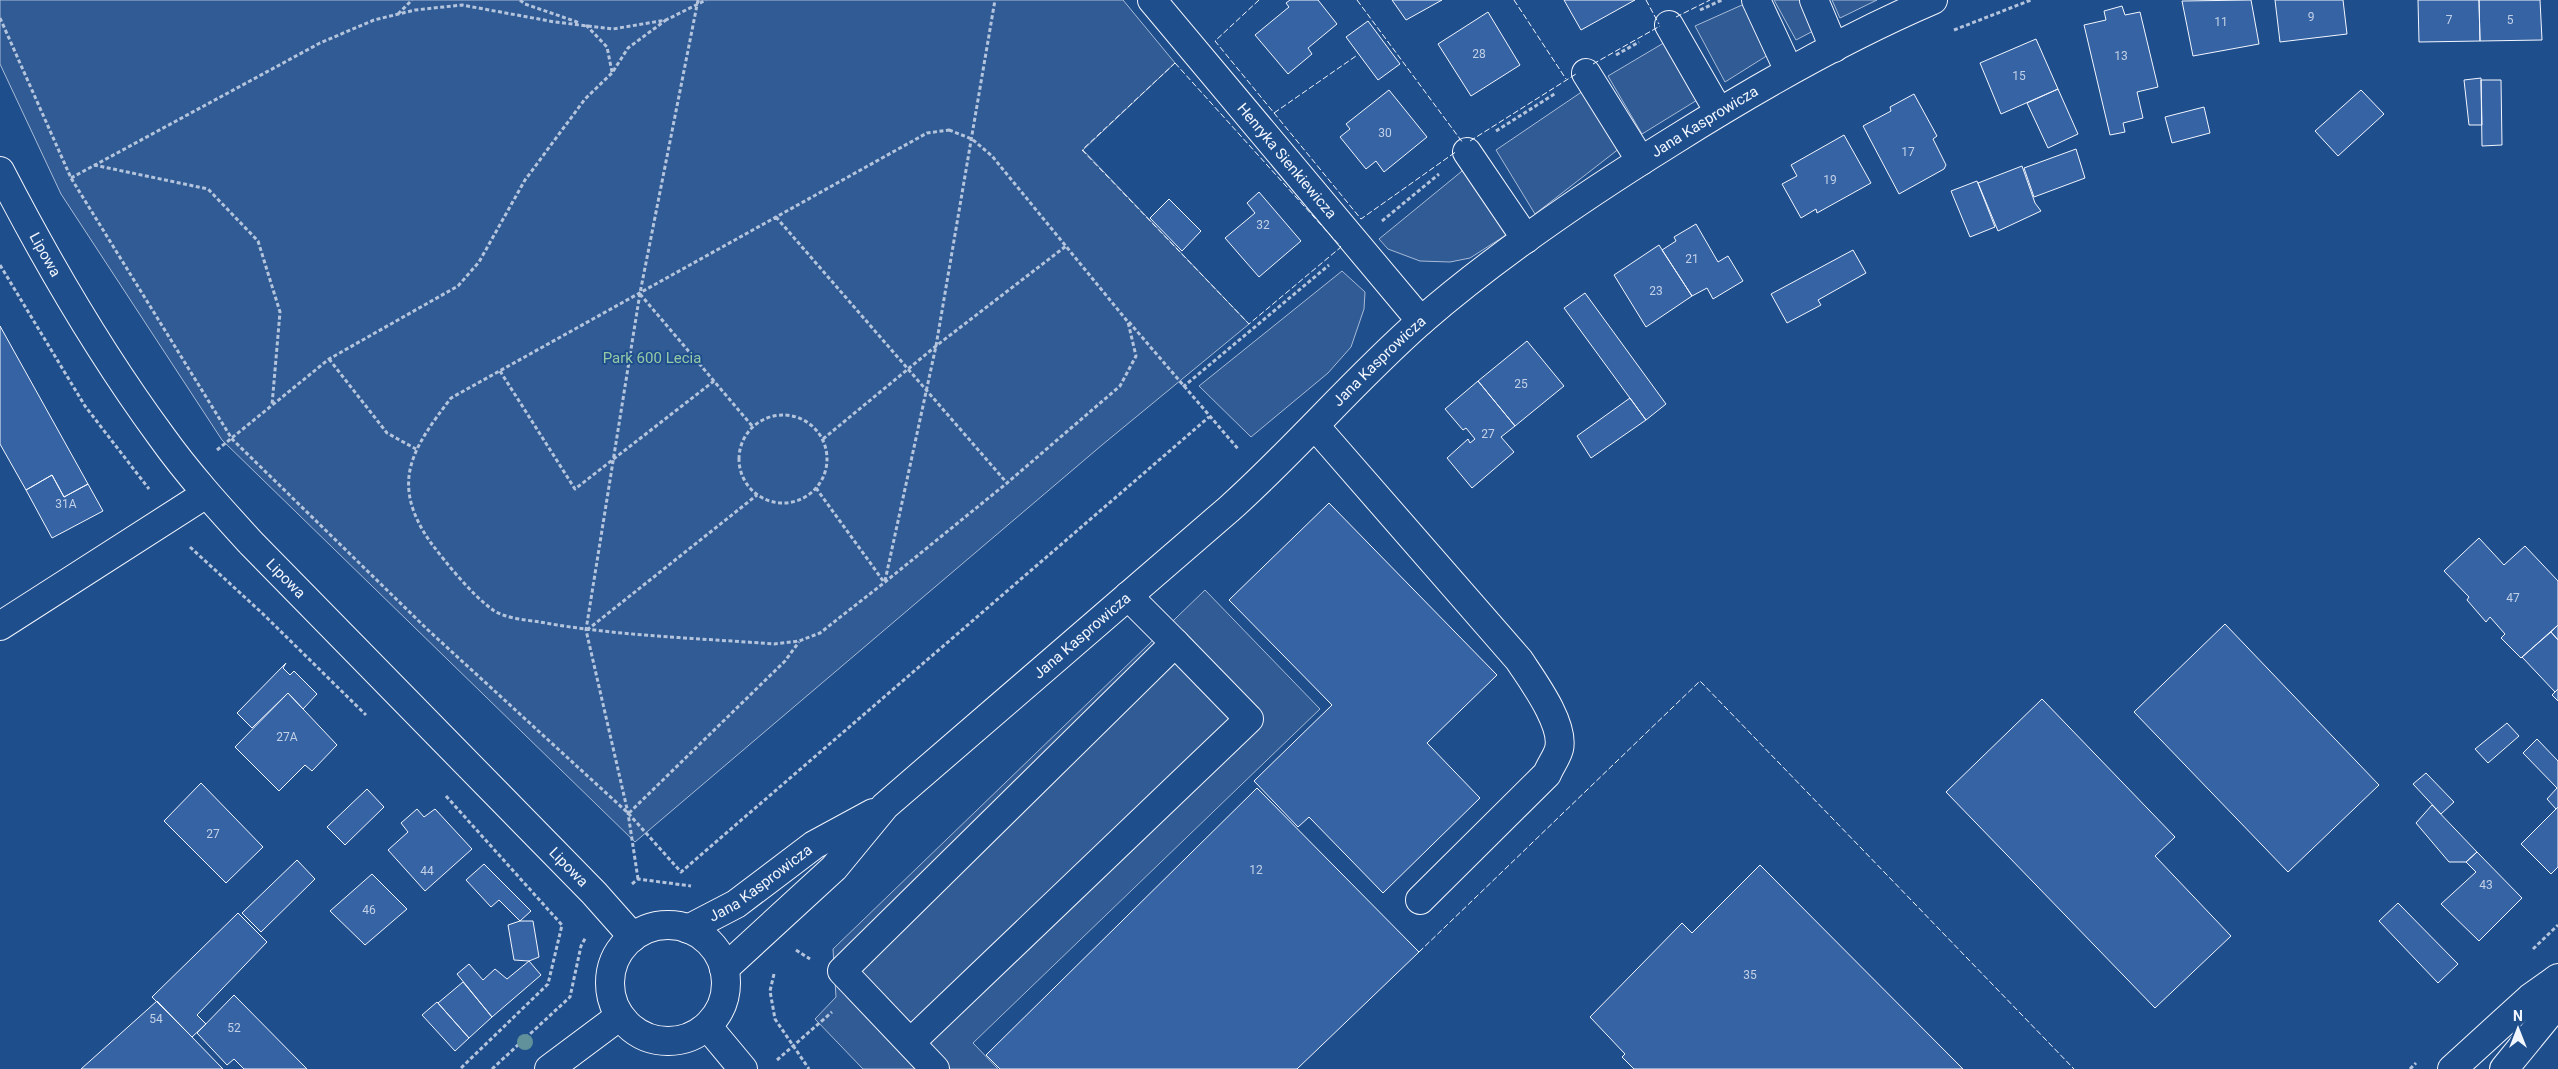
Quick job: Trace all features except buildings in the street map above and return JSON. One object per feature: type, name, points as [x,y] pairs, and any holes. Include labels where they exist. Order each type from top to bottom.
[{"type":"street","name":"Henryka Sienkiewicza","points":[[1152,0],[1421,321]]},
{"type":"street","points":[[1756,0],[1789,71]]},
{"type":"street","points":[[1814,0],[1834,48]]},
{"type":"street","name":"Jana Kasprowicza","points":[[724,969],[834,868],[885,806],[1271,471],[1389,350],[1421,321],[1526,239],[1641,160],[1789,71],[1933,0]]},
{"type":"street","points":[[1669,24],[1719,112]]},
{"type":"street","points":[[1586,73],[1641,160]]},
{"type":"street","points":[[1467,152],[1526,239]]},
{"type":"street","name":"Lipowa","points":[[0,171],[9,210],[74,304],[161,437],[206,494],[251,543],[606,906],[633,937]]},
{"type":"street","points":[[1315,426],[1519,660],[1543,697],[1557,729],[1559,748],[1547,774],[1420,900]]},
{"type":"street","points":[[0,626],[206,494]]},
{"type":"street","points":[[910,1042],[1249,719],[1128,596]]},
{"type":"street","points":[[935,1069],[842,971],[1175,643]]},
{"type":"street","name":"Jana Kasprowicza","points":[[688,929],[736,904],[814,844],[885,806]]},
{"type":"street","points":[[672,926],[688,929],[700,935],[711,944],[719,955],[724,969],[725,996],[720,1010],[708,1027],[695,1035],[675,1041],[654,1040],[634,1031],[620,1016],[611,994],[611,970],[621,948],[633,937],[655,927],[672,926]]},
{"type":"street","points":[[2452,1069],[2530,998],[2558,978]]},
{"type":"street","points":[[2504,1069],[2558,1003]]},
{"type":"street","points":[[549,1069],[620,1016]]},
{"type":"street","points":[[708,1027],[743,1069]]},
{"type":"path","points":[[398,14],[412,0]]},
{"type":"path","points":[[520,0],[525,4],[586,25],[607,47],[612,73]]},
{"type":"path","points":[[638,878],[628,813],[586,630],[640,293],[698,0]]},
{"type":"path","points":[[188,471],[232,439],[329,359],[458,286],[479,262],[524,180],[585,99],[612,73],[628,48],[666,20],[706,0]]},
{"type":"path","points":[[885,582],[936,346],[995,0]]},
{"type":"path","points":[[71,178],[320,43],[374,20],[415,10],[462,6],[613,29],[666,20]]},
{"type":"path","points":[[0,18],[71,178],[232,439],[428,630],[628,813],[681,872],[1209,417]]},
{"type":"path","points":[[1128,322],[1136,356],[1120,386],[1007,483],[885,582],[820,633],[799,641],[774,644],[586,630],[524,620],[494,611],[447,564],[418,524],[410,500],[410,464],[416,449],[423,434],[451,398],[927,133],[949,130],[972,139],[992,156],[1128,322],[1241,454]]},
{"type":"path","points":[[94,165],[208,189],[258,241],[280,312],[272,405]]},
{"type":"path","points":[[776,217],[927,388],[1007,483]]},
{"type":"path","points":[[823,439],[936,346],[1066,246]]},
{"type":"path","points":[[0,265],[85,406],[152,493],[168,519],[194,552],[262,613],[372,721]]},
{"type":"path","points":[[640,293],[753,427]]},
{"type":"path","points":[[329,359],[387,433],[416,449]]},
{"type":"path","points":[[500,371],[575,489],[714,381]]},
{"type":"path","points":[[786,415],[801,418],[814,427],[823,439],[827,452],[827,467],[822,482],[801,499],[786,503],[771,501],[757,495],[747,484],[740,470],[740,454],[744,439],[753,427],[770,417],[786,415]]},
{"type":"path","points":[[816,488],[885,582]]},
{"type":"path","points":[[586,630],[757,495]]},
{"type":"path","points":[[628,813],[785,661],[799,641]]},
{"type":"path","points":[[440,789],[469,825],[562,926],[548,984],[460,1069]]},
{"type":"path","points":[[492,1069],[570,997],[580,946],[606,906],[638,878],[694,886],[736,904]]},
{"type":"path","points":[[761,933],[781,961],[773,974],[770,991],[775,1019],[809,1069]]},
{"type":"path","points":[[772,1064],[793,1048],[859,988]]},
{"type":"shaded area","name":"Park 600 Lecia","points":[[0,0],[1123,0],[1175,63],[1083,150],[1249,324],[1102,445],[635,842],[222,440],[61,194],[0,64]]},
{"type":"shaded area","points":[[1774,0],[1801,0],[1817,29],[1796,40]]},
{"type":"shaded area","points":[[1832,0],[1877,0],[1840,18]]},
{"type":"shaded area","points":[[1742,5],[1749,7],[1776,50],[1725,82],[1695,26]]},
{"type":"shaded area","points":[[1667,41],[1702,97],[1642,134],[1608,76]]},
{"type":"shaded area","points":[[1583,91],[1620,148],[1535,214],[1496,150]]},
{"type":"shaded area","points":[[1467,167],[1514,230],[1470,258],[1450,262],[1420,261],[1388,249],[1379,239]]},
{"type":"shaded area","points":[[1342,271],[1365,292],[1364,309],[1351,347],[1328,373],[1251,437],[1199,386]]},
{"type":"shaded area","points":[[1205,590],[1320,709],[973,1043],[998,1069],[863,1069],[815,1019],[836,997],[833,949]]},
{"type":"fence","points":[[1259,0],[1215,41],[1361,219],[1457,151]]},
{"type":"fence","points":[[1357,0],[1463,143]]},
{"type":"fence","points":[[1514,0],[1566,79]]},
{"type":"fence","points":[[1646,0],[1659,24]]},
{"type":"fence","points":[[1676,17],[1710,0]]},
{"type":"fence","points":[[1593,64],[1660,26]]},
{"type":"fence","points":[[1274,113],[1356,56]]},
{"type":"fence","points":[[1175,63],[1341,247],[1249,324],[1082,150],[1175,63]]},
{"type":"fence","points":[[1470,141],[1576,74]]},
{"type":"fence","points":[[1419,952],[1700,681],[2074,1069]]}]
